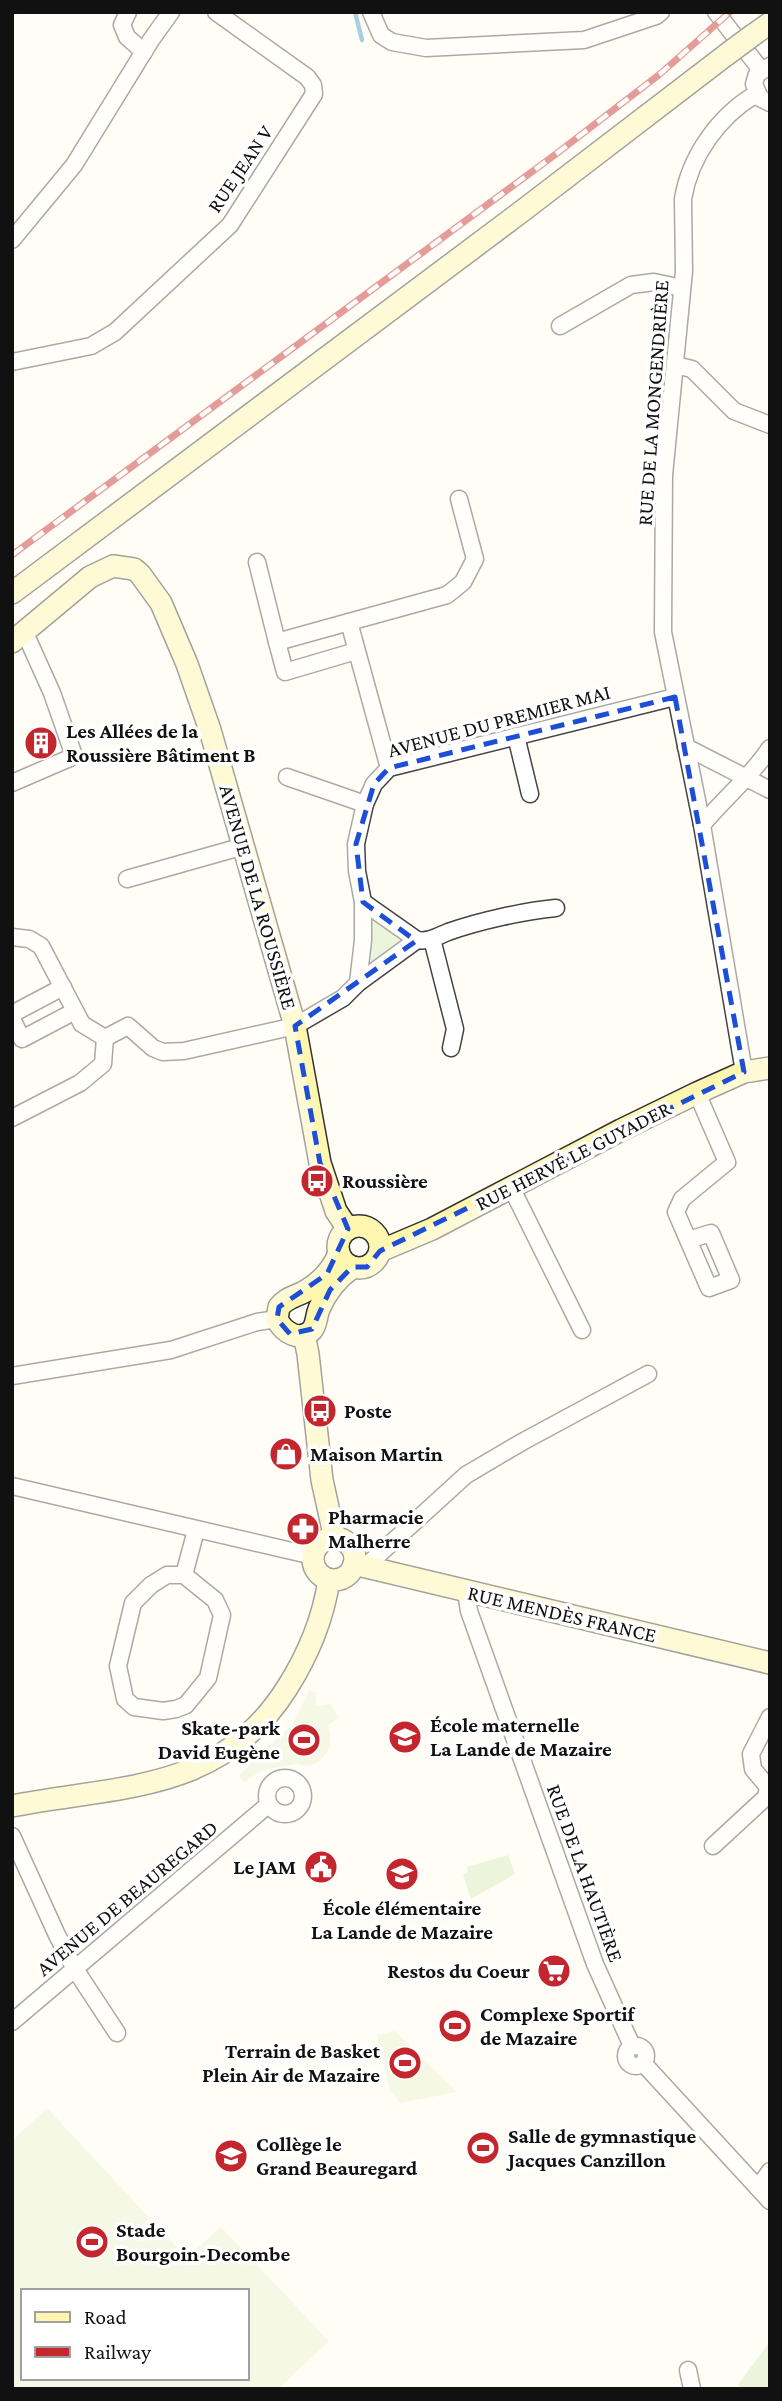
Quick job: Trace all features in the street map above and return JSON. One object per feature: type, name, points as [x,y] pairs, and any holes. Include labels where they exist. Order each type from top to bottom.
[{"type":"street","points":[[128,12],[122,25],[127,37],[144,52]]},
{"type":"street","points":[[12,240],[74,165],[171,12]]},
{"type":"street","name":"RUE JEAN V","points":[[12,362],[91,346],[115,332],[230,225],[313,94],[313,85],[307,77],[216,12]]},
{"type":"street","points":[[371,12],[381,35],[393,43],[426,48],[584,40],[661,12]]},
{"type":"street","points":[[716,12],[765,68],[754,84],[763,98]]},
{"type":"street","points":[[12,593],[761,29]]},
{"type":"street","name":"RUE DE LA MONGENDRIÈRE","points":[[744,1072],[702,825],[663,632],[664,475],[682,288],[683,199],[688,176],[699,153],[720,124],[733,111],[763,98]]},
{"type":"street","points":[[560,326],[631,285],[654,282],[682,288]]},
{"type":"street","points":[[675,365],[692,369],[734,411],[770,425]]},
{"type":"street","points":[[277,642],[447,595],[463,582],[475,558],[459,499]]},
{"type":"street","points":[[257,562],[285,672],[356,651]]},
{"type":"street","name":"AVENUE DE LA ROUSSIÈRE","points":[[19,638],[101,570],[113,566],[122,566],[140,574],[161,603],[187,664],[210,730],[295,1026],[320,1163],[337,1211],[348,1229]]},
{"type":"street","points":[[349,622],[389,768]]},
{"type":"street","points":[[12,783],[70,758],[73,753],[52,693],[19,638]]},
{"type":"street","name":"AVENUE DU PREMIER MAI","points":[[358,982],[363,949],[363,902],[357,871],[356,844],[365,804],[374,784],[389,768],[675,697]]},
{"type":"street","points":[[516,736],[530,794]]},
{"type":"street","points":[[686,747],[770,790]]},
{"type":"street","points":[[702,825],[721,802],[747,778],[770,748]]},
{"type":"street","points":[[287,777],[365,804]]},
{"type":"street","points":[[127,879],[244,846]]},
{"type":"street","points":[[363,902],[425,940],[455,1029],[451,1048]]},
{"type":"street","points":[[105,1038],[128,1026],[153,1048],[163,1052],[184,1051],[295,1026],[342,998],[358,982],[425,940],[512,916],[555,908]]},
{"type":"street","points":[[12,937],[29,939],[41,946],[82,1024],[105,1038]]},
{"type":"street","points":[[63,987],[12,1017],[22,1039],[75,1010]]},
{"type":"street","points":[[12,1118],[80,1083],[103,1064],[105,1038]]},
{"type":"street","name":"RUE HERVÉ LE GUYADER","points":[[380,1251],[432,1229],[697,1093],[744,1072],[770,1068]]},
{"type":"street","points":[[688,1240],[676,1212],[682,1199],[727,1162],[697,1093]]},
{"type":"street","points":[[511,1187],[582,1330]]},
{"type":"street","points":[[380,1251],[367,1267],[346,1260],[333,1267],[319,1282],[283,1302],[277,1312],[277,1319],[290,1334],[304,1335],[315,1324],[320,1306],[342,1275],[346,1260],[338,1244],[348,1229],[357,1226],[374,1233],[380,1251]]},
{"type":"street","points":[[12,1376],[171,1350],[257,1322],[277,1319]]},
{"type":"street","points":[[304,1335],[323,1480],[335,1539]]},
{"type":"street","points":[[360,1566],[352,1548],[344,1541],[335,1539],[321,1543],[313,1556],[316,1570],[329,1580],[345,1577],[360,1566],[472,1470],[648,1374]]},
{"type":"street","points":[[12,1486],[313,1556]]},
{"type":"street","points":[[184,1575],[196,1530]]},
{"type":"street","name":"RUE MENDÈS FRANCE","points":[[360,1566],[770,1662]]},
{"type":"street","points":[[167,1575],[184,1575],[215,1600],[222,1615],[208,1678],[186,1705],[176,1709],[163,1711],[134,1707],[125,1699],[118,1666],[133,1603],[150,1585],[167,1575]]},
{"type":"street","points":[[12,1806],[107,1791],[174,1776],[202,1766],[232,1749],[267,1717],[293,1678],[309,1648],[325,1603],[329,1580]]},
{"type":"street","name":"RUE DE LA HAUTIÈRE","points":[[466,1592],[469,1611],[595,1965],[632,2046],[628,2050],[627,2060],[636,2066],[643,2063],[758,2188]]},
{"type":"street","points":[[713,1846],[766,1797],[768,1787],[753,1769],[751,1754],[770,1717]]},
{"type":"street","name":"AVENUE DE BEAUREGARD","points":[[12,2022],[268,1805]]},
{"type":"street","points":[[12,1836],[75,1969],[117,2034]]},
{"type":"street","points":[[770,2171],[758,2188],[770,2201]]},
{"type":"street","points":[[688,2370],[692,2389]]},
{"type":"highlighted area","points":[[675,697],[744,1072],[380,1251],[367,1267],[352,1267],[330,1290],[312,1329],[290,1334],[277,1319],[279,1307],[327,1274],[348,1229],[320,1163],[295,1026],[416,941],[363,902],[356,844],[374,784],[389,768]]},
{"type":"green space","points":[[371,914],[404,941],[370,965]]},
{"type":"green space","name":"Skate-park David Eugène","points":[[309,1691],[316,1693],[316,1706],[330,1704],[339,1718],[328,1725],[330,1744],[326,1755],[310,1766],[297,1764],[262,1770],[244,1783],[239,1775],[292,1725]]},
{"type":"green space","points":[[508,1855],[515,1874],[471,1899],[463,1874],[468,1872],[467,1867]]},
{"type":"green space","name":"Terrain de Basket Plein Air de Mazaire","points":[[395,2031],[457,2092],[400,2103],[390,2090],[377,2035]]},
{"type":"green space","name":"Stade Bourgoin-Decombe","points":[[47,2108],[186,2257],[221,2227],[329,2341],[278,2389],[12,2389],[12,2141]]},
{"type":"green space","points":[[770,2341],[770,2389],[742,2389],[738,2385]]},
{"type":"waterway","points":[[355,12],[362,40]]},
{"type":"railway","points":[[12,555],[556,154],[660,74],[730,12]]},
{"type":"place","name":"Les Allées de la Roussière Bâtiment B","points":[[41,743]]},
{"type":"place","name":"Roussière","points":[[317,1181]]},
{"type":"place","name":"Poste","points":[[320,1411]]},
{"type":"place","name":"Maison Martin","points":[[286,1454]]},
{"type":"place","name":"Pharmacie Malherre","points":[[303,1529]]},
{"type":"place","name":"École maternelle La Lande de Mazaire","points":[[405,1737]]},
{"type":"place","name":"Skate-park David Eugène","points":[[304,1740]]},
{"type":"place","name":"Le JAM","points":[[321,1867]]},
{"type":"place","name":"École élémentaire La Lande de Mazaire","points":[[402,1874]]},
{"type":"place","name":"Restos du Coeur","points":[[554,1971]]},
{"type":"place","name":"Complexe Sportif de Mazaire","points":[[455,2026]]},
{"type":"place","name":"Terrain de Basket Plein Air de Mazaire","points":[[405,2063]]},
{"type":"place","name":"Salle de gymnastique Jacques Canzillon","points":[[483,2148]]},
{"type":"place","name":"Collège le Grand Beauregard","points":[[231,2156]]},
{"type":"place","name":"Stade Bourgoin-Decombe","points":[[92,2242]]}]
